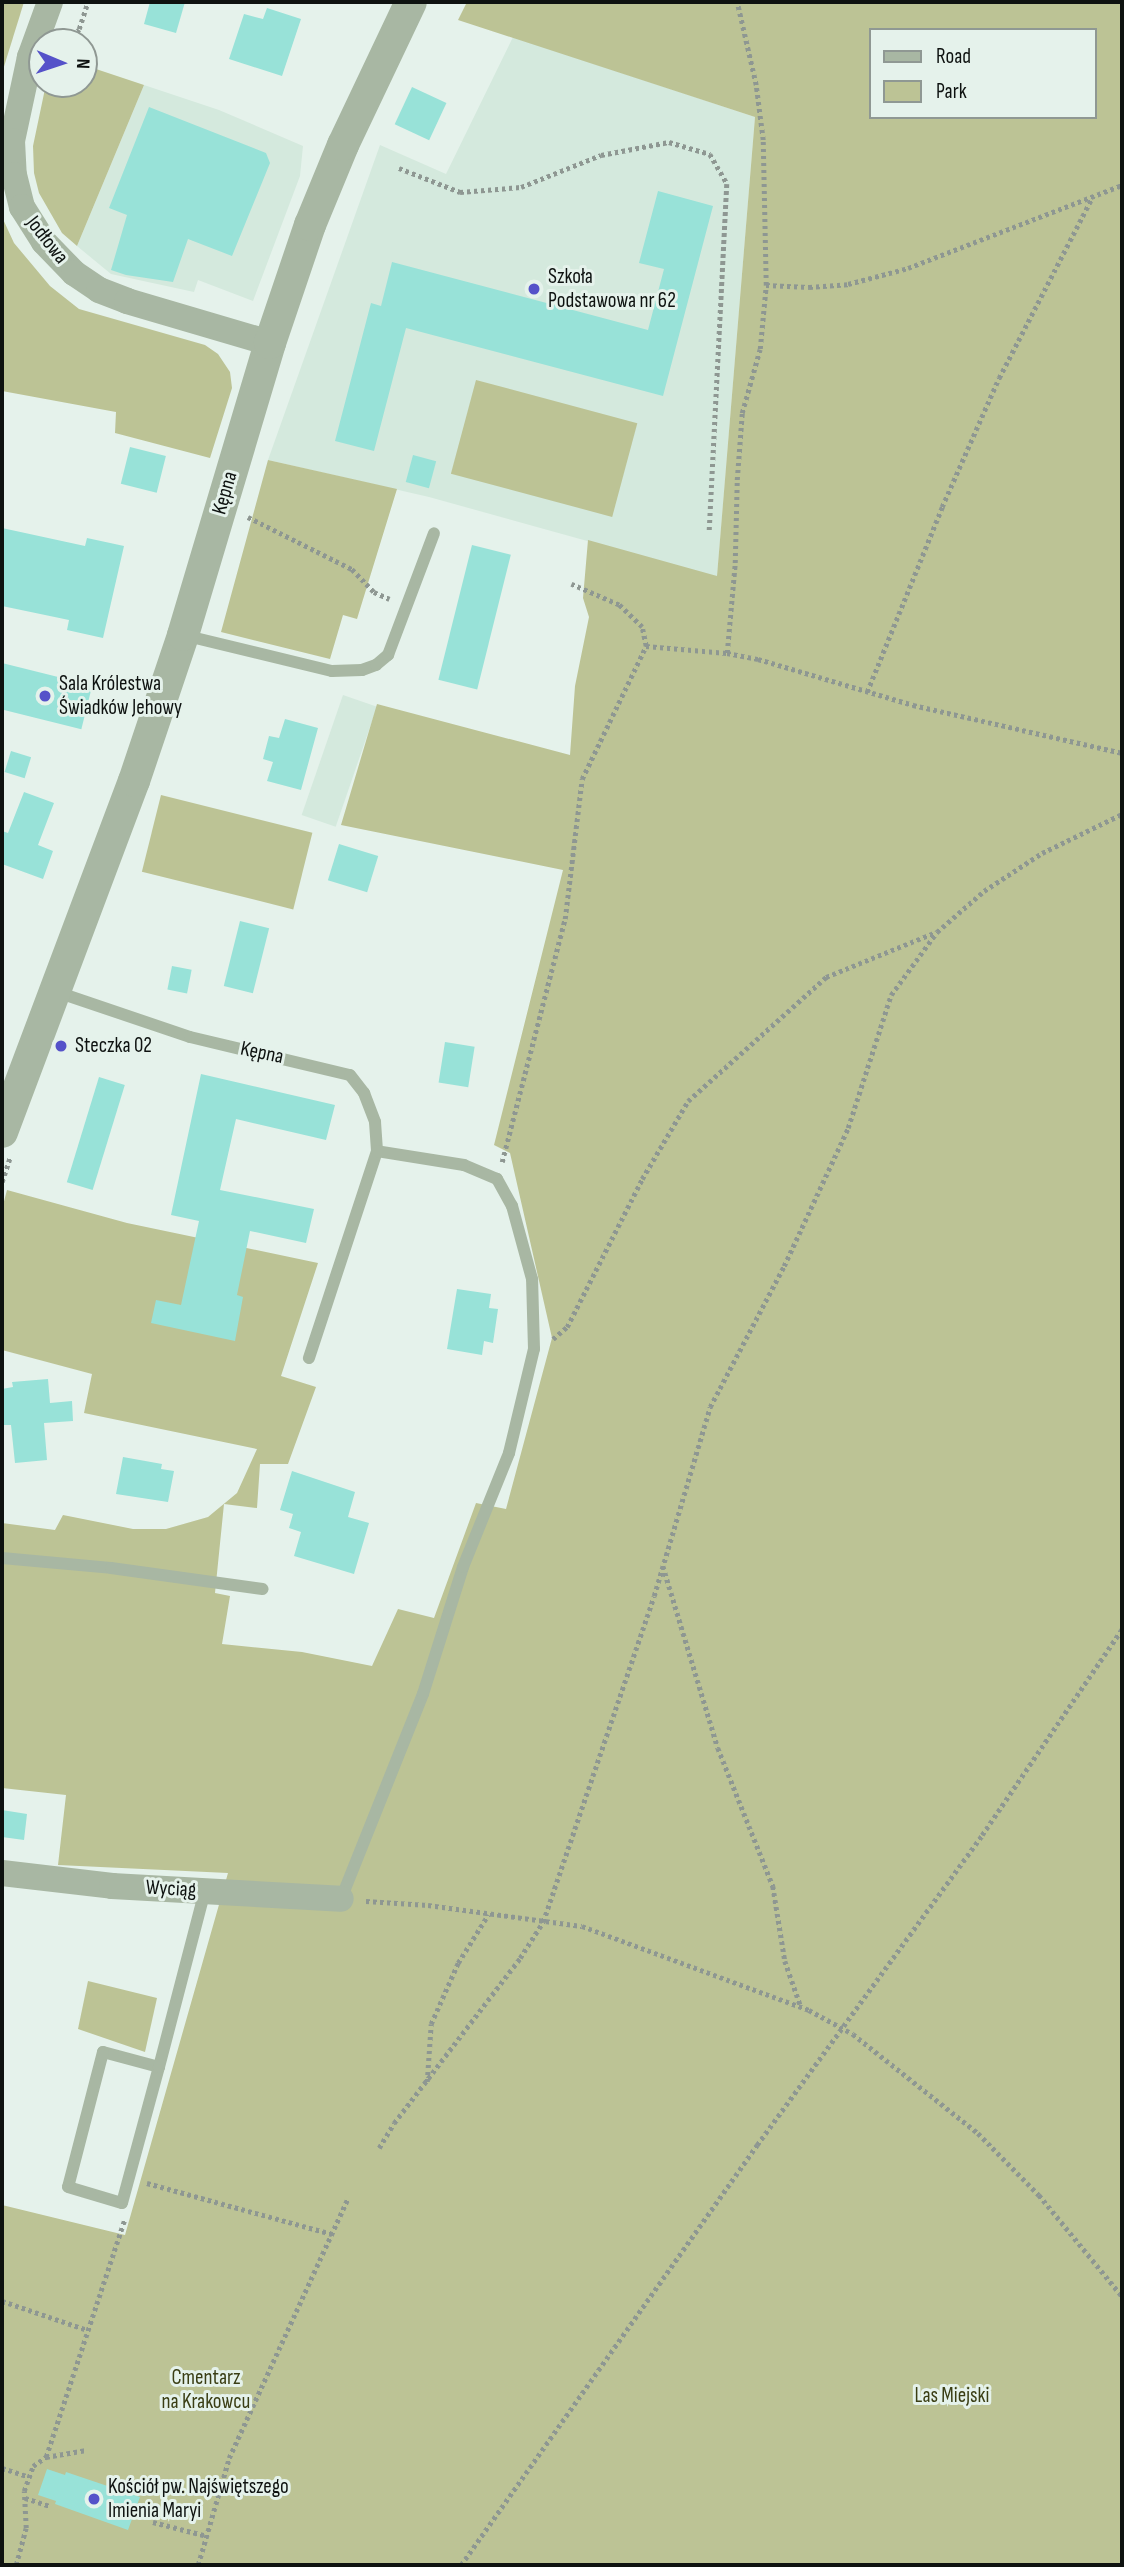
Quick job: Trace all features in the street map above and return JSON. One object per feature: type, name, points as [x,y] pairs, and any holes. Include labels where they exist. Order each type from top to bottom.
[{"type":"street","name":"Jodłowa","points":[[50,2],[27,68],[12,141],[14,175],[22,207],[44,242],[74,274],[99,289],[127,301],[270,343]]},
{"type":"street","name":"Kępna","points":[[2,1132],[56,992],[183,635],[270,343],[310,225],[343,145],[411,2]]},
{"type":"street","name":"Wyciąg","points":[[2,1873],[112,1886],[341,1899]]},
{"type":"lane","points":[[183,635],[332,671],[362,670],[376,665],[388,655],[433,533]]},
{"type":"lane","name":"Kępna","points":[[56,992],[121,1017],[190,1037],[350,1075],[364,1093],[374,1122],[377,1151]]},
{"type":"lane","points":[[309,1358],[377,1151],[464,1165],[497,1180],[512,1206],[532,1279],[534,1349],[509,1453],[463,1567],[423,1694],[341,1899]]},
{"type":"lane","points":[[2,1558],[111,1568],[262,1589]]},
{"type":"lane","points":[[159,2067],[103,2052],[68,2187],[122,2203],[159,2067],[205,1890]]},
{"type":"path","points":[[79,28],[88,2]]},
{"type":"path","points":[[727,653],[736,563],[737,481],[743,413],[760,349],[766,285],[763,140],[756,85],[737,2]]},
{"type":"path","points":[[399,168],[460,192],[521,187],[601,155],[669,142],[710,155],[727,184],[709,534]]},
{"type":"path","points":[[766,285],[809,287],[848,284],[908,268],[1122,185]]},
{"type":"path","points":[[867,692],[942,507],[999,378],[1093,197]]},
{"type":"path","points":[[237,512],[352,569],[374,592],[406,606]]},
{"type":"path","points":[[492,1177],[504,1161],[565,919],[582,779],[646,646],[642,627],[619,605],[571,584]]},
{"type":"path","points":[[646,646],[727,653],[867,692],[1122,753]]},
{"type":"path","points":[[379,2148],[513,1968],[543,1922],[663,1565],[710,1407],[784,1266],[848,1128],[891,995],[937,932],[984,891],[1042,853],[1122,814]]},
{"type":"path","points":[[534,1349],[543,1348],[567,1327],[642,1179],[688,1101],[826,977],[937,932]]},
{"type":"path","points":[[663,1565],[718,1748],[773,1886],[785,1961],[801,2007]]},
{"type":"path","points":[[461,2565],[982,1835],[1122,1629]]},
{"type":"path","points":[[341,1899],[428,1905],[582,1926],[801,2007],[842,2029],[978,2133],[1039,2195],[1122,2296]]},
{"type":"path","points":[[427,2082],[431,2024],[458,1964],[488,1915]]},
{"type":"path","points":[[140,2181],[332,2234]]},
{"type":"path","points":[[198,2565],[240,2432],[347,2200]]},
{"type":"path","points":[[46,2457],[125,2219],[122,2203]]},
{"type":"path","points":[[2,2301],[88,2330]]},
{"type":"path","points":[[16,2565],[26,2528],[25,2498],[33,2466],[46,2457],[86,2450]]},
{"type":"path","points":[[2,2468],[29,2477]]},
{"type":"path","points":[[25,2498],[49,2505]]},
{"type":"path","points":[[153,2522],[206,2536]]},
{"type":"shaded area","name":"Szkoła Podstawowa nr 62","points":[[513,37],[755,117],[717,577],[429,497],[268,460],[380,145],[446,174]]},
{"type":"shaded area","points":[[144,85],[219,110],[303,146],[300,176],[253,301],[198,280],[194,292],[111,274],[77,246]]},
{"type":"shaded area","points":[[343,695],[377,707],[336,827],[302,815]]},
{"type":"green space","points":[[2,2],[24,2],[2,73]]},
{"type":"green space","points":[[467,2],[1122,2],[1122,2565],[2,2565],[2,2205],[125,2235],[228,1873],[58,1865],[66,1795],[2,1788],[2,1523],[55,1530],[63,1515],[133,1529],[166,1529],[208,1517],[237,1493],[257,1449],[84,1413],[92,1374],[2,1350],[2,1209],[7,1190],[127,1223],[318,1263],[281,1376],[316,1387],[288,1464],[260,1464],[257,1508],[224,1504],[215,1593],[230,1596],[222,1644],[302,1652],[372,1666],[398,1609],[434,1618],[476,1503],[506,1509],[552,1338],[510,1153],[494,1145],[563,870],[341,825],[377,704],[570,755],[575,686],[589,617],[583,598],[588,540],[717,576],[755,117],[458,20]]},
{"type":"green space","points":[[98,70],[144,85],[77,246],[62,233],[39,193],[34,173],[33,146],[43,98],[98,98]]},
{"type":"green space","points":[[2,217],[14,243],[50,286],[79,309],[205,345],[218,354],[230,372],[232,388],[210,458],[115,433],[116,412],[2,391]]},
{"type":"green space","points":[[476,380],[637,423],[612,517],[451,474]]},
{"type":"green space","points":[[268,460],[397,489],[357,619],[343,615],[330,659],[221,632]]},
{"type":"green space","points":[[161,795],[312,833],[293,909],[142,872]]},
{"type":"green space","points":[[88,1981],[157,1998],[145,2052],[78,2029]]},
{"type":"building","points":[[150,2],[185,2],[176,33],[144,24]]},
{"type":"building","points":[[267,8],[301,19],[282,76],[229,59],[244,14],[263,19]]},
{"type":"building","points":[[412,87],[446,103],[429,140],[395,124]]},
{"type":"building","points":[[149,107],[266,153],[270,163],[232,256],[188,239],[173,282],[111,270],[127,215],[109,208]]},
{"type":"building","points":[[658,191],[713,206],[663,396],[406,328],[374,451],[335,441],[371,303],[381,306],[392,262],[648,330],[664,269],[639,263]]},
{"type":"building","points":[[130,447],[166,456],[157,493],[121,484]]},
{"type":"building","points":[[413,455],[436,461],[429,488],[406,482]]},
{"type":"building","points":[[2,528],[85,546],[87,538],[124,546],[103,638],[67,630],[69,620],[2,606]]},
{"type":"building","points":[[472,545],[511,555],[477,690],[438,680]]},
{"type":"building","name":"Sala Królestwa Świadków Jehowy","points":[[2,663],[92,685],[81,729],[2,709]]},
{"type":"building","points":[[285,719],[318,728],[301,790],[267,781],[273,762],[263,759],[269,736],[279,738]]},
{"type":"building","points":[[11,751],[31,757],[25,778],[5,772]]},
{"type":"building","points":[[24,792],[54,803],[38,845],[53,851],[43,879],[2,864],[2,831],[8,833]]},
{"type":"building","points":[[339,844],[378,856],[367,892],[328,880]]},
{"type":"building","points":[[240,921],[269,928],[253,993],[224,986]]},
{"type":"building","points":[[172,966],[192,970],[187,993],[167,990]]},
{"type":"building","points":[[445,1042],[475,1047],[468,1087],[439,1082]]},
{"type":"building","points":[[201,1074],[335,1105],[326,1140],[236,1119],[220,1190],[314,1209],[306,1243],[250,1231],[237,1295],[243,1297],[235,1341],[151,1323],[156,1300],[181,1305],[199,1221],[171,1215]]},
{"type":"building","points":[[99,1077],[125,1085],[93,1190],[67,1182]]},
{"type":"building","points":[[457,1289],[491,1294],[489,1308],[498,1309],[493,1343],[484,1341],[482,1355],[447,1349]]},
{"type":"building","points":[[48,1379],[50,1403],[72,1401],[73,1421],[44,1423],[47,1460],[15,1463],[11,1425],[2,1425],[2,1389],[13,1387],[12,1382]]},
{"type":"building","points":[[123,1457],[162,1464],[161,1469],[174,1471],[168,1502],[116,1494]]},
{"type":"building","points":[[292,1471],[355,1492],[348,1517],[369,1523],[354,1574],[294,1556],[301,1532],[289,1528],[293,1514],[280,1510]]},
{"type":"building","points":[[2,1810],[27,1814],[24,1840],[2,1837]]},
{"type":"building","name":"Kościół pw. Najświętszego Imienia Maryi","points":[[47,2469],[65,2475],[66,2472],[140,2497],[128,2530],[55,2504],[56,2501],[38,2495]]},
{"type":"place","name":"Szkoła Podstawowa nr 62","points":[[534,289]]},
{"type":"place","name":"Sala Królestwa Świadków Jehowy","points":[[45,696]]},
{"type":"place","name":"Steczka 02","points":[[61,1046]]},
{"type":"place","name":"Kościół pw. Najświętszego Imienia Maryi","points":[[94,2499]]},
{"type":"park label","name":"Cmentarz na Krakowcu","points":[[206,2390]]},
{"type":"park label","name":"Las Miejski","points":[[952,2396]]}]
